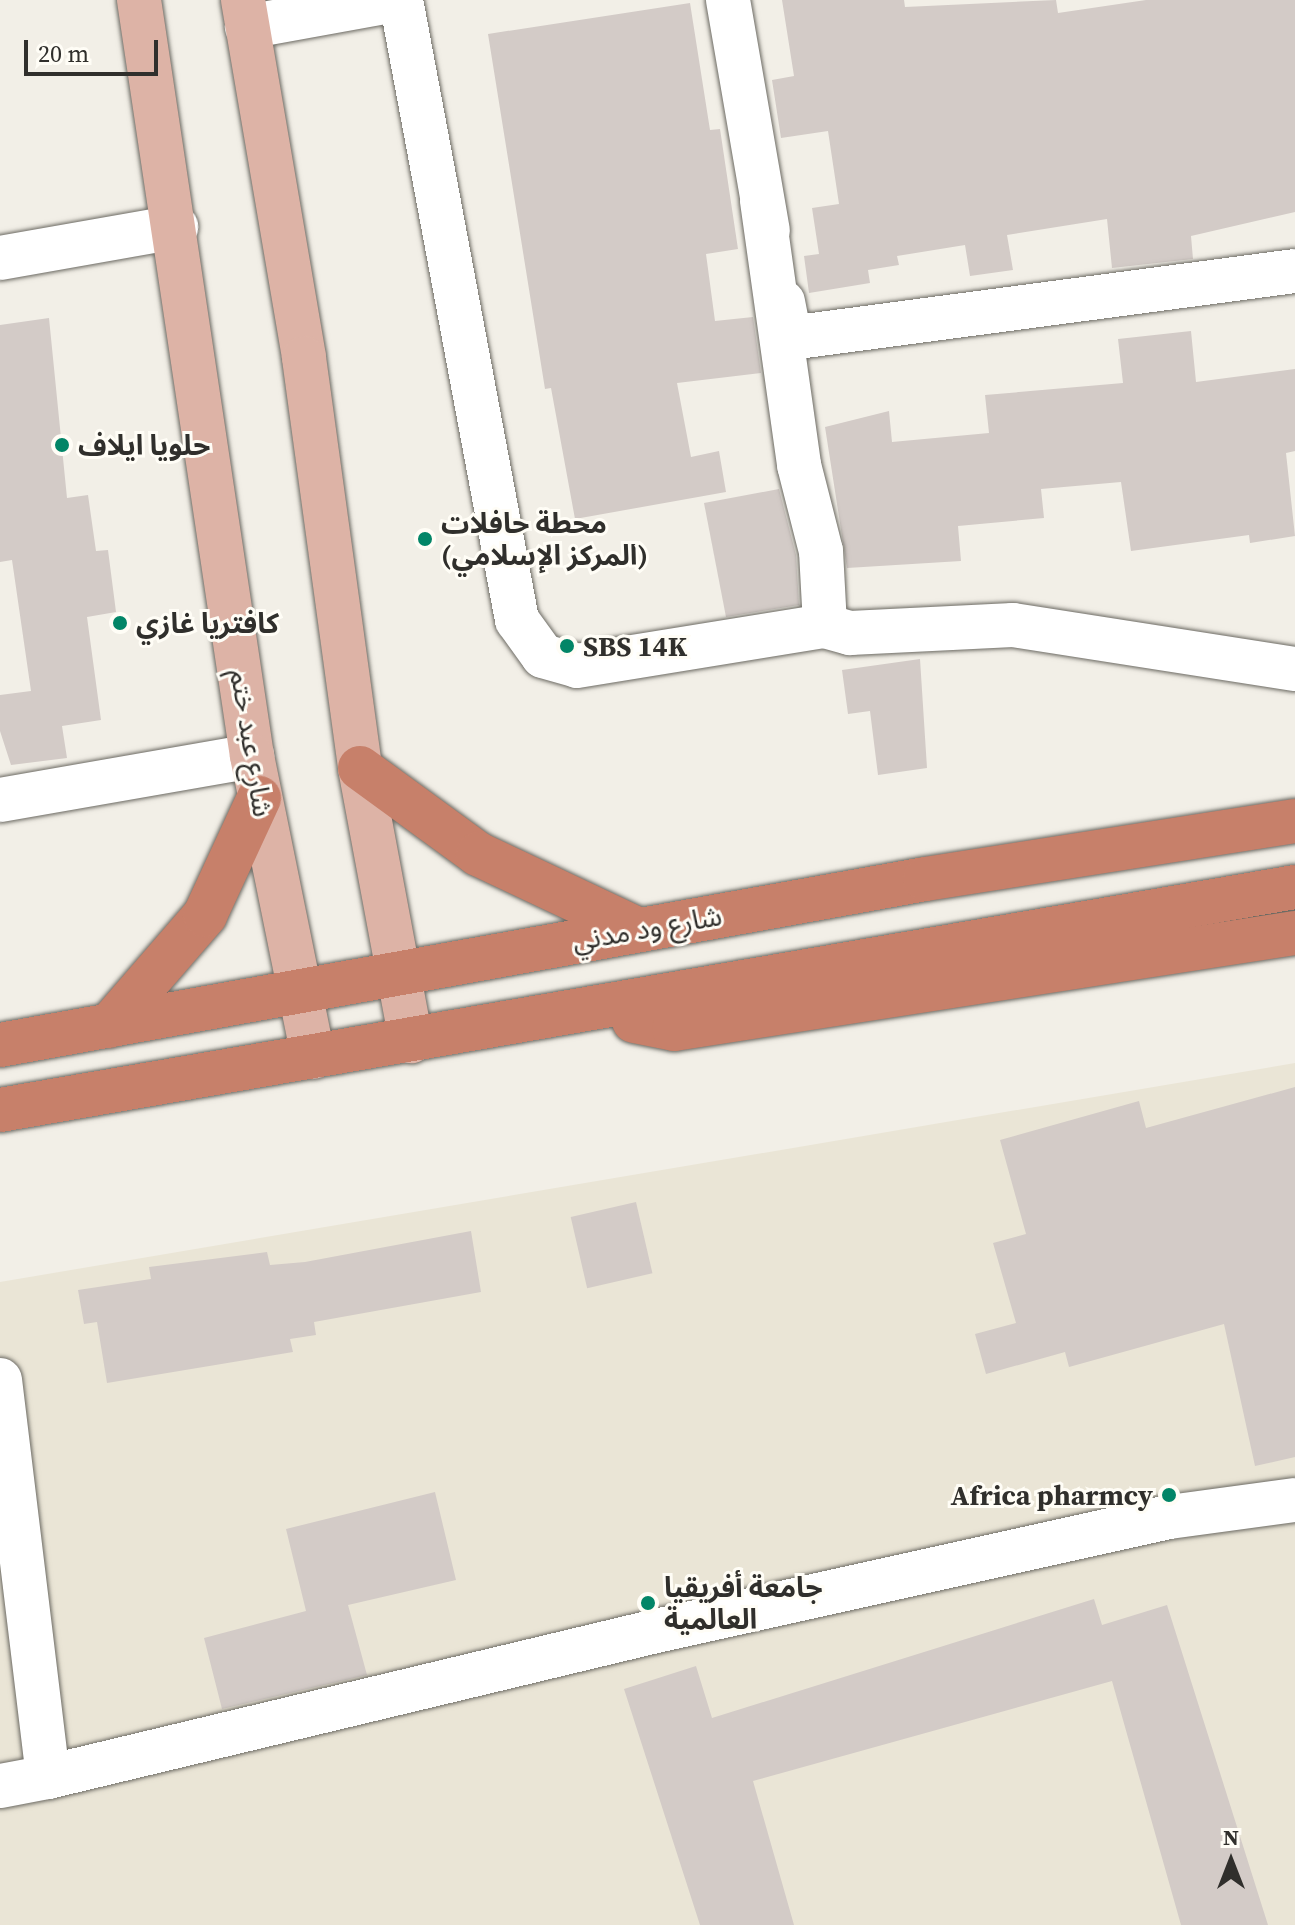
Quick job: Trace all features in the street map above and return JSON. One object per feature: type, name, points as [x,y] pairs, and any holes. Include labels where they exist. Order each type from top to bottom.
[{"type":"highway","points":[[360,768],[478,854],[639,930]]},
{"type":"highway","points":[[109,1026],[171,962],[205,915],[259,798]]},
{"type":"highway","name":"شارع ود مدني","points":[[0,1045],[398,971],[1295,821]]},
{"type":"highway","points":[[0,1110],[601,1012],[1295,887]]},
{"type":"highway","points":[[601,1012],[674,1029],[1295,933]]},
{"type":"main road","name":"شارع عبد ختم","points":[[139,0],[176,227],[252,756],[313,1057]]},
{"type":"main road","points":[[245,14],[304,358],[360,768],[411,1041]]},
{"type":"street","points":[[245,14],[399,0],[517,620],[543,656],[577,666],[825,626],[850,633],[1013,625],[1295,669]]},
{"type":"street","points":[[728,0],[762,201],[799,465],[821,551],[825,626]]},
{"type":"street","points":[[762,201],[790,338],[1295,271]]},
{"type":"street","points":[[0,258],[176,227]]},
{"type":"street","points":[[0,800],[252,756]]},
{"type":"street","points":[[0,1380],[48,1777]]},
{"type":"street","points":[[0,1786],[1169,1517],[1295,1500]]},
{"type":"shaded area","name":"جامعة أفريقيا العالمية","points":[[1295,1063],[1295,1925],[0,1925],[0,1282]]},
{"type":"building","points":[[782,0],[904,0],[905,7],[1056,0],[1058,13],[1146,0],[1295,0],[1295,212],[1191,236],[1193,259],[1112,268],[1107,219],[1007,235],[1013,270],[970,276],[965,245],[897,256],[899,265],[868,270],[870,283],[809,293],[804,256],[819,254],[812,208],[839,204],[828,131],[781,138],[772,80],[794,76]]},
{"type":"building","points":[[690,3],[710,130],[720,129],[738,249],[706,254],[715,321],[753,317],[761,373],[677,383],[691,457],[719,451],[726,492],[575,519],[551,388],[545,389],[488,34]]},
{"type":"building","points":[[49,318],[67,498],[88,495],[96,551],[108,550],[116,612],[87,617],[101,720],[62,726],[67,758],[11,765],[0,731],[0,695],[31,691],[12,560],[0,562],[0,325]]},
{"type":"building","points":[[1191,331],[1196,382],[1295,369],[1295,451],[1286,453],[1295,536],[1250,543],[1249,535],[1131,551],[1121,482],[1041,489],[1044,518],[958,526],[961,561],[847,568],[825,427],[889,411],[892,442],[989,433],[985,395],[1123,383],[1118,339]]},
{"type":"building","points":[[779,489],[796,555],[799,605],[726,617],[704,503]]},
{"type":"building","points":[[920,659],[927,768],[878,775],[870,711],[848,714],[842,670]]},
{"type":"building","points":[[1295,1087],[1295,1457],[1255,1466],[1224,1324],[1069,1367],[1065,1352],[986,1374],[975,1334],[1016,1323],[993,1243],[1026,1234],[1000,1140],[1139,1101],[1146,1128]]},
{"type":"building","points":[[636,1202],[652,1273],[587,1288],[571,1217]]},
{"type":"building","points":[[471,1231],[481,1292],[314,1322],[316,1335],[290,1339],[293,1352],[107,1383],[97,1322],[84,1324],[78,1290],[151,1279],[149,1267],[267,1252],[270,1265],[305,1262]]},
{"type":"building","points":[[435,1492],[456,1580],[348,1605],[367,1675],[222,1709],[204,1638],[306,1611],[286,1529]]},
{"type":"building","points":[[1094,1599],[1102,1625],[1167,1605],[1268,1925],[1181,1925],[1112,1681],[753,1781],[794,1925],[700,1925],[624,1689],[696,1666],[712,1718]]},
{"type":"place","name":"حلويا ايلاف","points":[[62,445]]},
{"type":"place","name":"محطة حافلات (المركز الإسلامي)","points":[[425,539]]},
{"type":"place","name":"كافتريا غازي","points":[[120,623]]},
{"type":"place","name":"SBS 14K","points":[[567,646]]},
{"type":"place","name":"Africa pharmcy","points":[[1169,1495]]},
{"type":"place","name":"جامعة أفريقيا العالمية","points":[[648,1603]]}]
